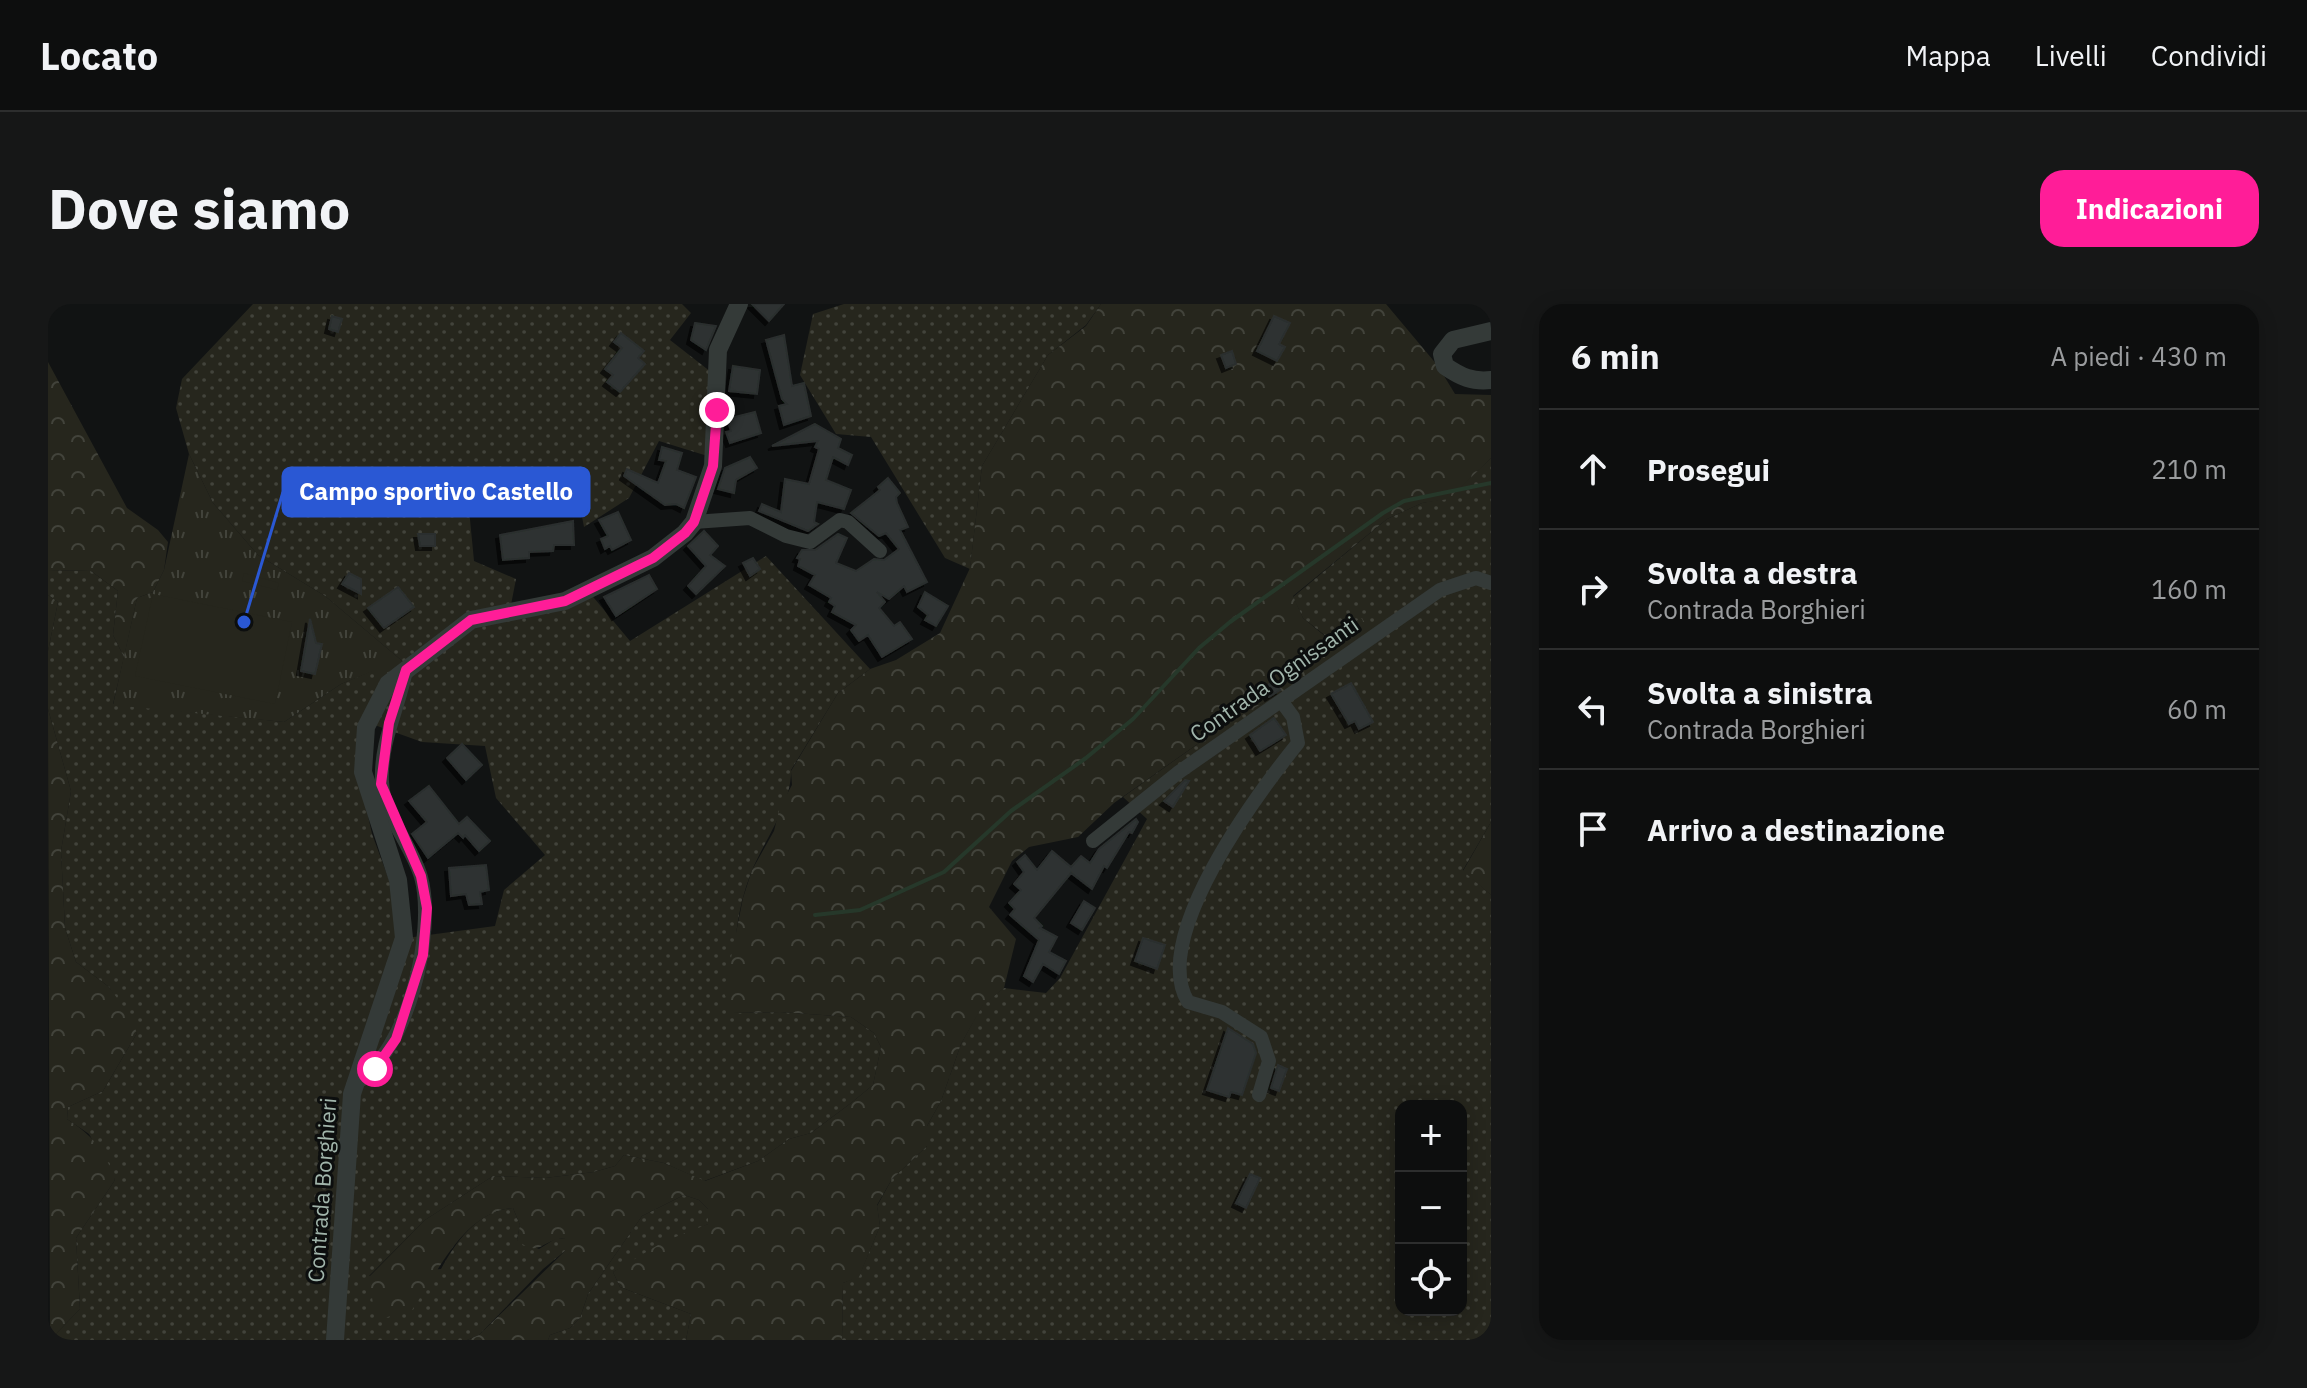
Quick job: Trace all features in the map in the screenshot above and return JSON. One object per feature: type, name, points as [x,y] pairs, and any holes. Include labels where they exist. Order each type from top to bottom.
[{"type":"street","name":"Contrada Borghieri","points":[[335,1340],[352,1094],[404,938],[398,880],[363,772],[366,727],[388,684],[471,620],[565,601],[653,558],[694,522],[713,466],[718,350],[739,304]]},
{"type":"street","points":[[1491,331],[1453,340],[1442,354],[1445,366],[1461,377],[1477,382],[1491,380]]},
{"type":"street","points":[[694,522],[750,518],[786,536],[810,542],[840,520],[848,522],[880,551]]},
{"type":"street","name":"Contrada Ognissanti","points":[[1093,841],[1179,772],[1440,590],[1476,578],[1491,583]]},
{"type":"street","points":[[356,1081],[375,1069],[396,1039],[423,955],[427,908],[421,876],[381,784],[389,723],[406,670]]},
{"type":"street","points":[[1259,1095],[1269,1061],[1261,1037],[1222,1012],[1188,1002],[1179,987],[1184,947],[1211,866],[1253,800],[1298,743],[1293,717],[1282,702]]},
{"type":"green space","points":[[253,304],[682,304],[691,313],[670,340],[711,372],[714,458],[659,441],[629,498],[584,527],[579,501],[469,509],[474,561],[516,579],[509,615],[589,592],[630,641],[766,556],[870,669],[838,693],[791,770],[787,796],[751,873],[741,907],[735,942],[734,1013],[780,1012],[851,1017],[874,1033],[881,1047],[873,1085],[811,1133],[789,1139],[758,1161],[704,1181],[664,1163],[624,1155],[615,1166],[594,1172],[545,1178],[493,1176],[425,1220],[369,1276],[441,1269],[470,1229],[501,1210],[513,1208],[520,1225],[517,1240],[539,1249],[555,1239],[566,1238],[565,1251],[543,1269],[479,1335],[467,1340],[50,1340],[80,1309],[76,1238],[115,1180],[89,1134],[67,1119],[68,1107],[103,1091],[137,1033],[109,987],[76,962],[65,928],[61,851],[71,791],[48,709],[48,651],[58,602],[48,595],[48,570],[91,571],[118,591],[113,635],[124,657],[113,704],[284,722],[341,684],[374,670],[391,678],[407,665],[325,596],[258,555],[213,503],[189,454],[176,408],[182,379]],"holes":[[[369,723],[422,742],[485,746],[496,798],[545,855],[504,890],[495,926],[399,939],[392,888],[372,834],[361,784]]]},
{"type":"green space","points":[[844,304],[1101,304],[1086,325],[1048,355],[982,466],[970,569],[945,558],[871,437],[836,434],[800,375],[813,314]]},
{"type":"green space","points":[[1101,304],[1386,304],[1438,366],[1455,394],[1491,395],[1491,458],[1449,499],[1422,503],[1387,519],[1293,596],[1303,618],[1326,637],[1362,618],[1371,634],[1293,687],[1230,721],[1114,803],[1078,837],[1029,847],[1012,861],[989,907],[1016,939],[1004,988],[983,1005],[961,1044],[941,1101],[927,1126],[927,1146],[892,1179],[877,1205],[880,1226],[859,1277],[843,1283],[842,1340],[686,1340],[691,1314],[620,1287],[613,1272],[663,1242],[708,1224],[708,1209],[699,1200],[684,1195],[642,1216],[588,1294],[580,1318],[570,1328],[550,1335],[548,1340],[467,1340],[479,1335],[565,1251],[565,1238],[536,1248],[517,1240],[520,1225],[513,1208],[480,1220],[454,1247],[412,1310],[384,1318],[373,1304],[369,1277],[425,1220],[493,1176],[545,1178],[594,1172],[615,1166],[624,1155],[664,1163],[705,1181],[758,1161],[789,1139],[811,1133],[873,1085],[881,1047],[874,1033],[851,1017],[780,1012],[733,1013],[724,993],[743,898],[752,870],[774,831],[780,807],[792,785],[791,771],[838,693],[870,669],[896,660],[940,633],[970,568],[982,466],[1048,355],[1086,326]]},
{"type":"green space","points":[[48,362],[127,508],[158,530],[168,542],[164,570],[153,592],[137,598],[124,657],[113,635],[118,591],[91,571],[48,570]]},
{"type":"green space","points":[[189,454],[213,503],[258,555],[325,596],[407,665],[391,679],[373,671],[341,684],[284,722],[113,705],[137,598],[153,592],[164,570]]},
{"type":"green space","points":[[1491,458],[1491,822],[1463,870],[1491,895],[1491,1340],[842,1340],[843,1283],[859,1276],[880,1226],[877,1206],[892,1179],[927,1146],[927,1126],[941,1101],[961,1044],[983,1004],[1004,988],[1046,993],[1060,978],[1147,819],[1123,797],[1230,721],[1293,687],[1361,619],[1327,637],[1303,618],[1293,597],[1387,519],[1422,503],[1449,498]]},
{"type":"green space","points":[[244,573],[279,583],[277,590],[242,581]]},
{"type":"green space","points":[[153,594],[292,622],[275,704],[135,676]]},
{"type":"green space","points":[[48,595],[58,602],[48,651]]},
{"type":"green space","points":[[48,709],[71,791],[61,851],[65,928],[76,962],[109,987],[128,1013],[137,1033],[103,1091],[68,1107],[67,1119],[97,1145],[115,1180],[76,1238],[80,1309],[50,1340]]},
{"type":"green space","points":[[1491,822],[1491,895],[1463,871]]},
{"type":"green space","points":[[684,1195],[699,1200],[708,1209],[708,1224],[613,1272],[620,1287],[691,1314],[686,1340],[548,1340],[550,1335],[570,1328],[580,1318],[588,1294],[642,1216]]},
{"type":"building","points":[[752,304],[784,304],[769,321]]},
{"type":"building","points":[[332,316],[342,319],[338,332],[329,329]]},
{"type":"building","points":[[1274,316],[1290,323],[1279,344],[1285,347],[1277,361],[1257,351]]},
{"type":"building","points":[[695,323],[716,326],[706,350],[691,340]]},
{"type":"building","points":[[621,333],[644,351],[638,358],[645,364],[620,392],[607,382],[613,375],[605,369],[622,348],[614,342]]},
{"type":"building","points":[[784,335],[792,386],[804,383],[811,416],[784,425],[779,406],[787,404],[782,399],[766,340]]},
{"type":"building","points":[[1232,351],[1236,364],[1226,368],[1221,355]]},
{"type":"building","points":[[733,366],[760,370],[757,394],[729,391]]},
{"type":"building","points":[[755,412],[761,433],[730,443],[726,432],[731,431],[727,419]]},
{"type":"building","points":[[815,424],[841,439],[838,448],[852,455],[848,465],[833,457],[826,480],[851,490],[844,509],[817,502],[814,522],[818,524],[808,531],[759,511],[762,504],[781,512],[785,479],[809,484],[819,449],[815,447],[818,441],[772,446]]},
{"type":"building","points":[[662,447],[682,453],[677,470],[696,477],[684,508],[676,504],[665,505],[624,476],[627,469],[658,483],[666,461],[659,460]]},
{"type":"building","points":[[750,457],[757,468],[736,480],[734,493],[718,489],[725,468]]},
{"type":"building","points":[[888,478],[900,493],[896,497],[897,503],[908,527],[900,530],[927,582],[907,592],[904,586],[889,599],[877,592],[885,602],[879,608],[894,626],[900,622],[912,639],[882,657],[868,635],[859,641],[851,630],[856,625],[832,612],[835,606],[829,602],[831,598],[809,585],[815,575],[798,566],[800,559],[797,558],[802,550],[815,550],[838,534],[847,538],[836,563],[856,571],[874,559],[884,560],[899,549],[886,533],[879,536],[851,513],[880,490],[878,487]]},
{"type":"building","points":[[618,512],[631,540],[612,550],[610,546],[605,549],[601,539],[608,536],[599,520]]},
{"type":"building","points":[[573,521],[574,545],[554,545],[553,551],[529,552],[529,558],[503,560],[500,535]]},
{"type":"building","points":[[704,531],[718,546],[710,555],[725,566],[696,594],[688,586],[706,566],[688,546]]},
{"type":"building","points":[[418,534],[435,534],[435,546],[420,546]]},
{"type":"building","points":[[753,558],[760,569],[750,576],[743,563]]},
{"type":"building","points":[[349,573],[361,579],[361,594],[342,584]]},
{"type":"building","points":[[649,575],[657,589],[616,616],[604,597]]},
{"type":"building","points":[[398,587],[414,607],[384,628],[368,608]]},
{"type":"building","points":[[925,592],[948,606],[936,626],[925,620],[928,615],[918,607]]},
{"type":"building","points":[[310,619],[316,643],[322,644],[315,674],[301,671]]},
{"type":"building","points":[[1274,681],[1280,690],[1269,697],[1263,688]]},
{"type":"building","points":[[1351,683],[1373,722],[1359,729],[1355,721],[1349,724],[1331,694]]},
{"type":"building","points":[[1274,718],[1286,735],[1260,751],[1250,735]]},
{"type":"building","points":[[462,744],[482,765],[466,780],[447,758]]},
{"type":"building","points":[[1185,780],[1189,781],[1173,807],[1164,801]]},
{"type":"building","points":[[429,786],[459,824],[467,817],[490,841],[479,851],[465,835],[463,838],[458,833],[428,858],[412,834],[427,822],[409,801]]},
{"type":"building","points":[[1136,819],[1138,822],[1132,833],[1129,832],[1107,868],[1104,866],[1092,889],[1071,873],[1034,918],[1042,926],[1040,928],[1057,937],[1049,952],[1066,961],[1059,974],[1043,964],[1033,982],[1024,976],[1039,940],[1010,915],[1015,909],[1009,903],[1021,890],[1014,884],[1024,872],[1017,862],[1025,855],[1037,870],[1052,851],[1071,867],[1081,856],[1090,863],[1099,849]]},
{"type":"building","points":[[486,865],[489,890],[480,892],[482,904],[469,905],[466,894],[451,896],[449,868]]},
{"type":"building","points":[[1084,901],[1095,908],[1082,930],[1071,923]]},
{"type":"building","points":[[1143,938],[1165,945],[1157,969],[1135,961]]},
{"type":"building","points":[[1228,1028],[1253,1044],[1256,1053],[1242,1095],[1231,1092],[1229,1097],[1207,1090]]},
{"type":"building","points":[[1278,1065],[1287,1069],[1279,1091],[1271,1088]]},
{"type":"building","points":[[1250,1174],[1260,1178],[1246,1208],[1236,1203]]},
{"type":"waterway","points":[[815,915],[860,910],[944,872],[1011,811],[1086,758],[1133,719],[1199,648],[1230,622],[1383,513],[1404,501],[1491,483]]},
{"type":"place","name":"Campo sportivo Castello","points":[[244,622]]},
{"type":"route","points":[[375,1069],[396,1039],[423,955],[427,908],[421,876],[381,784],[389,723],[406,670],[471,620],[565,601],[653,558],[685,533],[694,522],[713,466],[717,410]]}]
